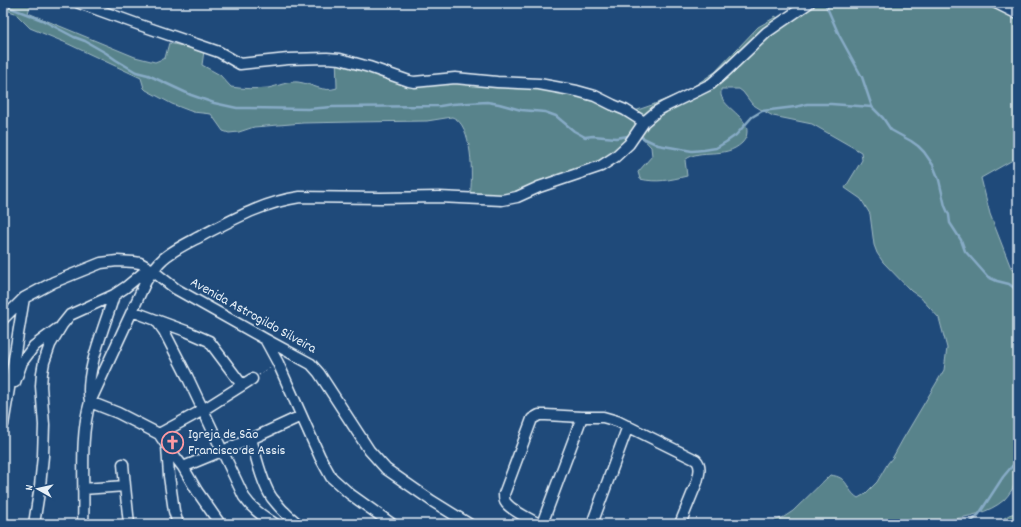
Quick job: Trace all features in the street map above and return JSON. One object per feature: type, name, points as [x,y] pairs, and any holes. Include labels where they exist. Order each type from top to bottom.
[{"type":"street","points":[[80,3],[219,52],[240,64],[288,59],[327,58],[370,67],[414,82],[455,78],[539,84],[577,91],[594,96],[625,110],[644,122]]},
{"type":"street","points":[[34,524],[43,456],[44,425],[41,386],[42,373],[50,345],[70,315],[114,295],[151,269],[169,253],[256,209],[277,201],[289,198],[316,196],[381,198],[439,197],[502,200],[516,197],[539,187],[601,166],[615,157],[629,144],[644,122],[664,107],[711,84],[767,32],[809,3]]},
{"type":"street","points":[[996,3],[1018,14]]},
{"type":"street","points":[[3,319],[24,298],[54,282],[101,263],[117,261],[134,262],[140,263],[151,269]]},
{"type":"street","points":[[83,524],[83,489],[87,413],[90,402],[151,269]]},
{"type":"street","name":"Avenida Astrogildo Silveira","points":[[151,269],[176,289],[314,366],[369,450],[386,468],[432,501],[469,524]]},
{"type":"street","points":[[90,402],[89,385],[93,363],[114,295]]},
{"type":"street","points":[[3,425],[24,298]]},
{"type":"street","points":[[132,311],[186,330],[209,341],[242,385]]},
{"type":"street","points":[[156,320],[164,331],[178,357],[244,497],[254,510],[276,524]]},
{"type":"street","points":[[3,428],[10,408],[14,383],[22,362],[34,346],[62,325]]},
{"type":"street","points":[[265,339],[278,363],[320,457],[331,477],[350,494],[392,524]]},
{"type":"street","points":[[159,434],[203,410],[252,379]]},
{"type":"street","points":[[90,402],[118,413],[159,434],[183,467],[220,524]]},
{"type":"street","points":[[539,524],[511,508],[504,498],[504,494],[532,419],[539,415],[603,417],[617,421],[696,460],[699,463],[700,470],[697,482],[680,524]]},
{"type":"street","points":[[183,467],[251,439],[301,416]]},
{"type":"street","points":[[542,524],[582,417]]},
{"type":"street","points":[[592,524],[628,426]]},
{"type":"street","points":[[251,439],[259,467],[268,490],[278,505],[298,524]]},
{"type":"street","points":[[167,446],[169,476],[174,511],[178,524]]},
{"type":"street","points":[[123,464],[129,524]]},
{"type":"street","points":[[83,489],[125,486]]},
{"type":"path","points":[[252,379],[278,363]]},
{"type":"green space","points":[[3,3],[31,3],[28,13],[135,57],[155,62],[165,58],[169,43],[204,51],[202,65],[220,75],[231,87],[250,89],[268,88],[298,82],[322,89],[337,88],[336,54],[415,81],[543,86],[598,98],[629,113],[688,90],[715,72],[758,27],[775,16],[784,22],[815,3],[988,3],[1018,18],[1018,157],[981,178],[990,214],[1011,268],[1018,271],[1018,479],[1004,500],[992,508],[978,514],[948,520],[952,524],[767,524],[784,517],[793,511],[830,475],[841,478],[858,498],[865,494],[877,482],[893,457],[944,370],[947,348],[939,318],[920,297],[911,291],[883,262],[874,245],[870,214],[861,199],[845,188],[862,160],[861,152],[812,124],[773,116],[752,104],[739,89],[721,89],[721,95],[726,104],[744,122],[747,132],[745,139],[735,148],[728,151],[691,156],[685,160],[687,176],[658,181],[640,179],[638,172],[652,156],[651,147],[638,133],[620,154],[514,196],[470,196],[471,165],[468,140],[459,121],[452,117],[427,121],[303,123],[254,127],[239,132],[229,133],[223,131],[211,114],[193,112],[172,104],[146,90],[141,78],[30,28],[15,13],[3,9]]},
{"type":"green space","points":[[1018,512],[1018,524],[995,524],[1009,515]]},
{"type":"waterway","points":[[825,3],[839,35],[862,77],[872,107],[883,118],[891,130],[918,146],[933,165],[939,180],[950,223],[961,240],[965,251],[988,277],[1009,284],[1018,291]]},
{"type":"waterway","points":[[3,5],[42,20],[74,37],[85,41],[136,72],[148,75],[191,95],[214,103],[237,108],[308,109],[332,107],[440,106],[487,102],[521,110],[545,112],[556,116],[574,131],[585,137],[593,136],[616,138],[628,136]]},
{"type":"waterway","points":[[639,136],[658,145],[692,151],[704,150],[716,148],[726,142],[736,135],[752,117],[762,111],[807,104],[872,107]]},
{"type":"waterway","points":[[969,524],[979,514],[1003,477],[1018,459]]},
{"type":"place","name":"Igreja de São Francisco de Assis","points":[[173,443]]}]
